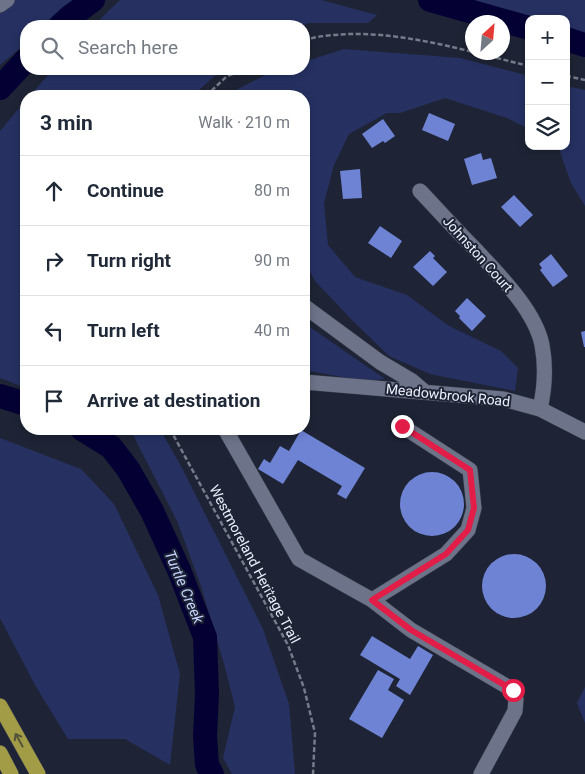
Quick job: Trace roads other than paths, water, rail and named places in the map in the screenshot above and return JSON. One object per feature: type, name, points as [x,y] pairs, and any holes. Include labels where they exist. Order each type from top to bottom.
[{"type":"highway","points":[[0,706],[38,774]]},
{"type":"highway","points":[[0,753],[11,774]]},
{"type":"street","points":[[0,5],[7,0]]},
{"type":"street","name":"Johnston Court","points":[[420,190],[510,287],[531,319],[542,343],[545,365],[544,388],[540,409]]},
{"type":"street","points":[[310,310],[380,362],[412,381],[425,392]]},
{"type":"street","name":"Meadowbrook Road","points":[[310,382],[503,399],[540,409],[585,432]]},
{"type":"street","points":[[372,600],[446,554],[468,530],[474,508],[470,470],[402,426]]},
{"type":"street","points":[[227,435],[299,559],[372,600],[411,630],[513,690],[516,699],[515,710],[481,774]]},
{"type":"waterway","name":"Turtle Creek","points":[[67,20],[93,0]]},
{"type":"waterway","name":"Turtle Creek","points":[[430,0],[525,27]]},
{"type":"waterway","name":"Turtle Creek","points":[[570,40],[585,45]]},
{"type":"waterway","name":"Turtle Creek","points":[[0,88],[20,66]]},
{"type":"waterway","name":"Turtle Creek","points":[[0,396],[20,402]]},
{"type":"waterway","name":"Turtle Creek","points":[[92,435],[111,447],[128,469],[152,511],[179,570],[205,637],[207,694],[205,736],[207,765],[212,774]]}]
